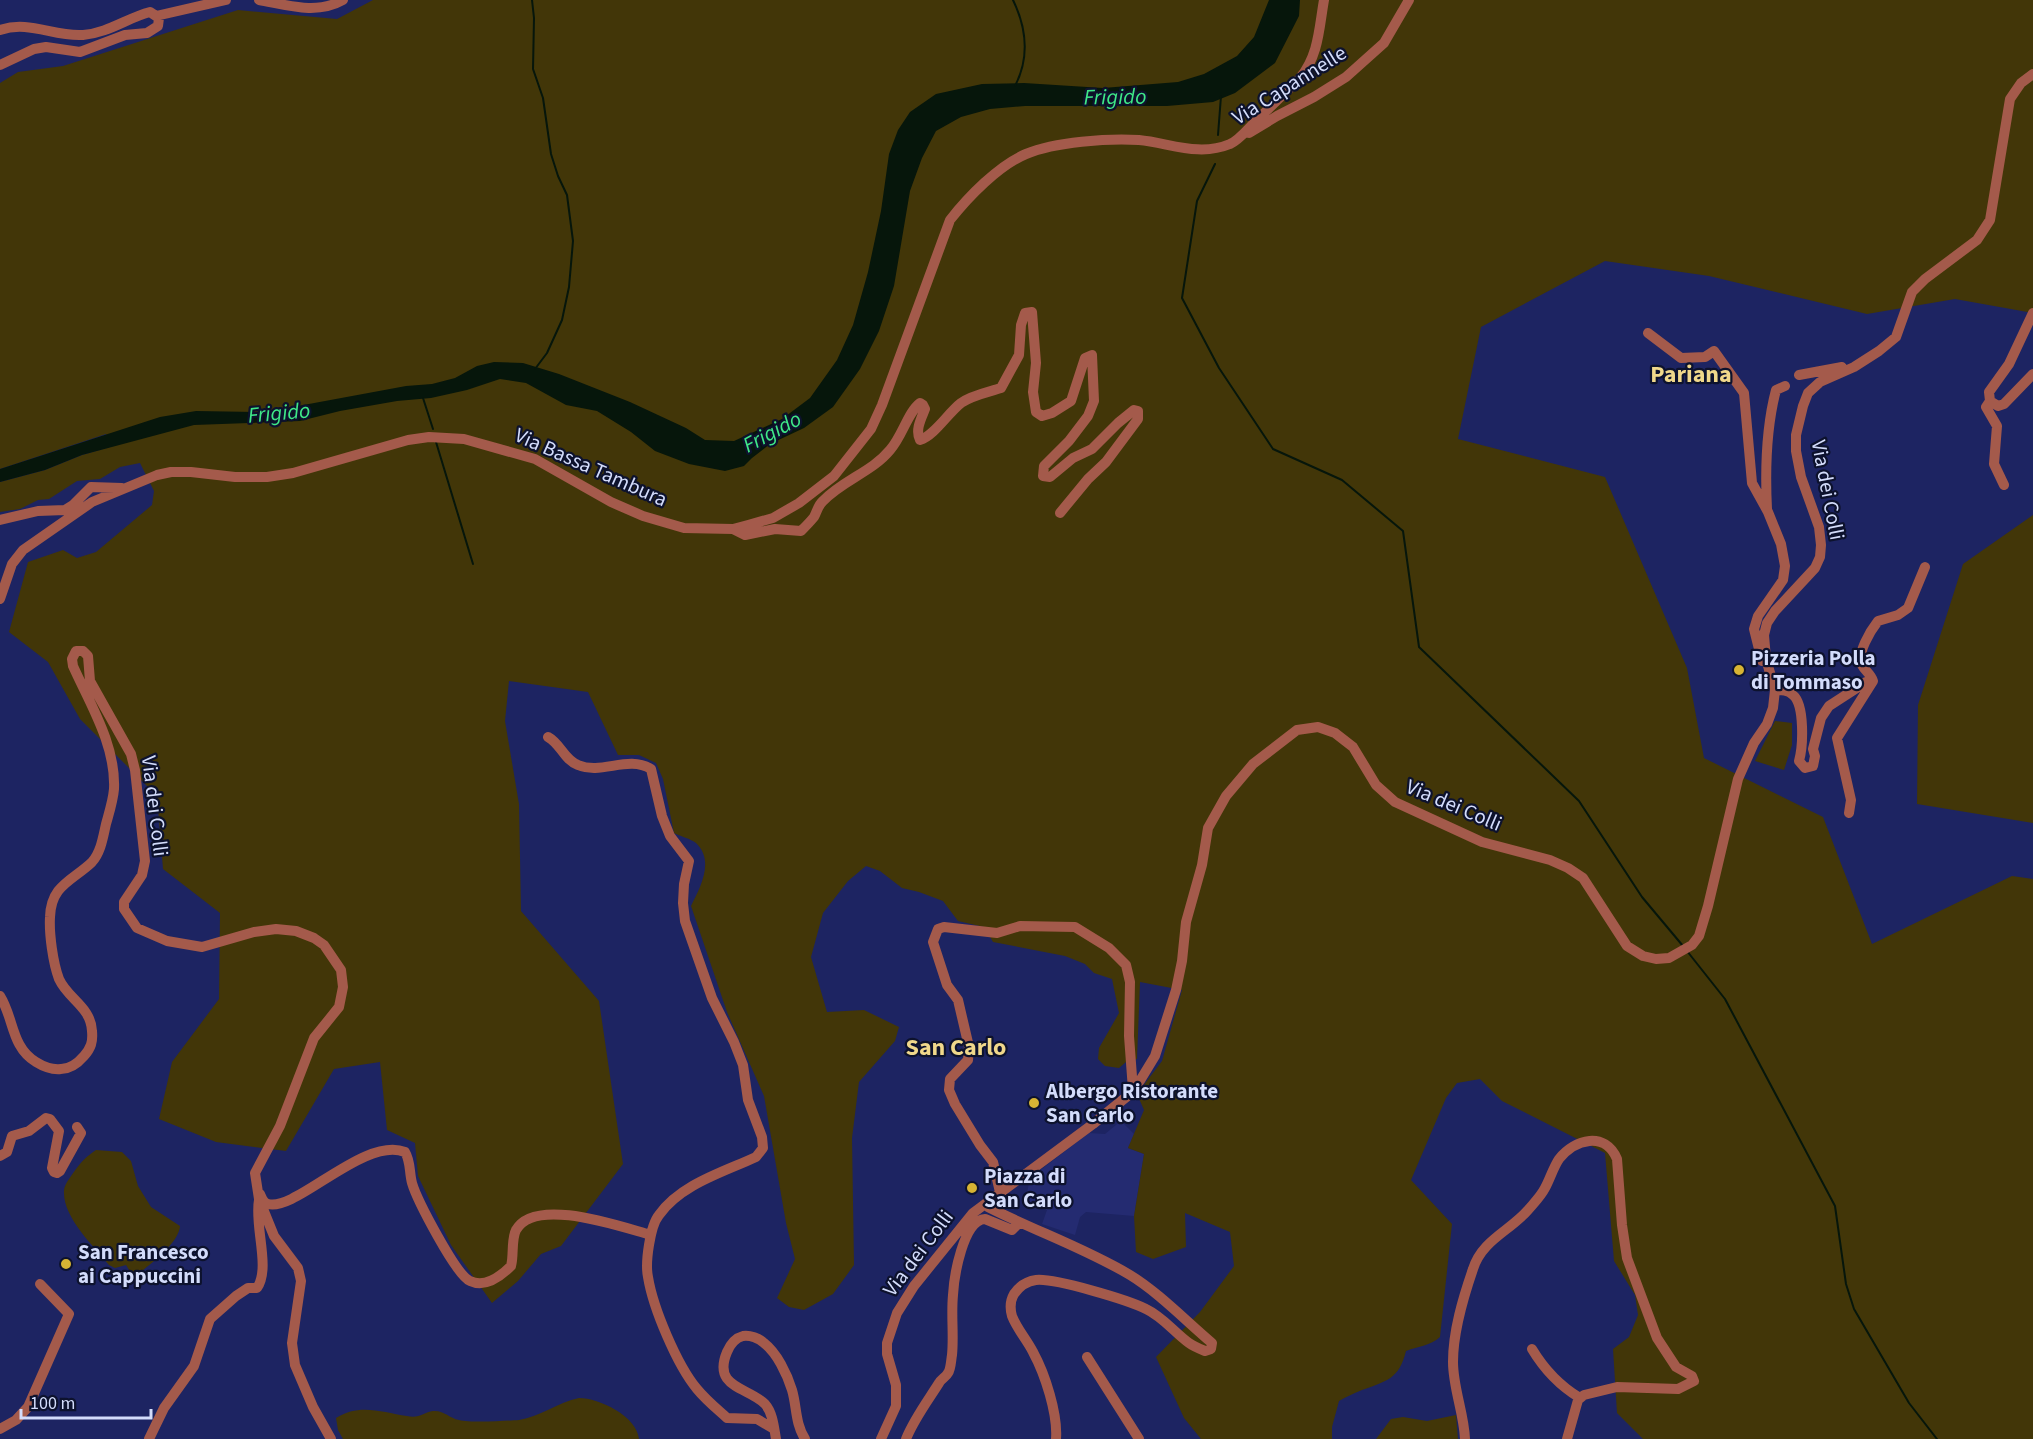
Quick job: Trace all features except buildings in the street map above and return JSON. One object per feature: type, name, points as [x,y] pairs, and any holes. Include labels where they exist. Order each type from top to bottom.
[{"type":"street","points":[[156,16],[226,0]]},
{"type":"street","points":[[259,0],[300,8],[319,9],[343,0]]},
{"type":"street","points":[[299,0],[319,9]]},
{"type":"street","points":[[1231,144],[1310,66],[1317,47],[1324,0]]},
{"type":"street","name":"Via Capannelle","points":[[1231,144],[1277,116],[1314,98],[1346,77],[1384,43],[1409,0]]},
{"type":"street","points":[[0,30],[26,26],[67,35],[93,34],[150,12],[159,18],[158,26],[147,33],[125,35],[80,52],[46,47],[34,49],[0,65]]},
{"type":"street","name":"Via dei Colli","points":[[881,1439],[896,1406],[896,1385],[887,1354],[887,1343],[894,1321],[914,1286],[961,1226],[985,1203],[1052,1156],[1133,1090],[1155,1056],[1176,990],[1186,922],[1202,865],[1208,828],[1226,796],[1253,764],[1297,730],[1318,728],[1335,733],[1353,747],[1376,785],[1395,802],[1482,842],[1550,860],[1568,868],[1583,878],[1627,946],[1643,956],[1656,959],[1669,958],[1692,945],[1699,936],[1708,906],[1738,779],[1754,743],[1767,724],[1774,694],[1766,659],[1764,634],[1767,623],[1775,611],[1815,568],[1820,557],[1821,545],[1817,520],[1801,477],[1796,451],[1796,435],[1808,393],[1820,382],[1854,367],[1896,337],[1912,292],[1925,279],[1977,240],[1990,220],[2010,99],[2021,83],[2033,74]]},
{"type":"street","name":"Via Bassa Tambura","points":[[0,599],[12,564],[23,550],[92,502],[126,488],[171,472],[235,477],[267,477],[293,473],[408,440],[449,437],[483,443],[535,459],[611,502],[643,516],[684,528],[733,529],[773,518],[799,503],[834,476],[870,429],[882,405],[950,220],[965,201],[989,178],[1025,155],[1054,147],[1103,140],[1139,140],[1187,150],[1203,150],[1231,144]]},
{"type":"street","points":[[733,529],[745,535],[775,529],[801,531],[813,518],[821,502],[843,484],[878,463],[891,450],[909,420],[913,408],[920,403],[925,409],[918,426],[917,435],[920,440],[926,438],[949,413],[964,401],[1001,388],[1019,355],[1021,325],[1025,313],[1032,312],[1036,363],[1033,392],[1036,412],[1042,416],[1071,401],[1085,358],[1092,355],[1094,364],[1094,401],[1088,416],[1069,441],[1044,466],[1043,476],[1050,477],[1073,458],[1092,449],[1134,410],[1140,415],[1106,462],[1088,479],[1060,513]]},
{"type":"street","points":[[2004,485],[1994,464],[1997,426],[1986,407],[1990,401],[1989,392],[2009,364],[2033,313]]},
{"type":"street","points":[[1648,333],[1681,358],[1705,357],[1719,348],[1744,393],[1752,483],[1768,512],[1781,544],[1785,575],[1758,616],[1754,629],[1756,643],[1774,694],[1785,690],[1798,702],[1802,717],[1802,752],[1799,761],[1805,768],[1813,766],[1815,756],[1813,749],[1821,718],[1829,706],[1866,682],[1873,681]]},
{"type":"street","name":"Via dei Colli","points":[[1799,375],[1845,366],[1854,367]]},
{"type":"street","points":[[1990,401],[1998,406],[2004,404],[2033,374]]},
{"type":"street","points":[[1768,512],[1766,481],[1770,421],[1776,390],[1785,386]]},
{"type":"street","points":[[0,519],[65,510],[91,487],[126,488]]},
{"type":"street","points":[[1873,681],[1862,665],[1861,648],[1878,621],[1898,615],[1908,608],[1925,567]]},
{"type":"street","name":"Via dei Colli","points":[[0,996],[20,1047],[28,1057],[46,1068],[70,1067],[83,1058],[91,1047],[90,1017],[81,1004],[67,992],[59,979],[49,928],[50,907],[61,886],[91,862],[99,852],[114,791],[114,771],[108,744],[73,666],[72,659],[76,651],[83,651],[88,656],[90,681],[131,754],[135,770],[145,861],[142,874],[124,902],[124,909],[128,917],[137,928],[167,940],[202,947],[254,932],[276,929],[296,931],[324,945],[341,970],[343,987],[339,1007],[314,1038],[280,1126],[255,1173],[259,1199],[274,1236],[298,1268],[301,1281],[291,1342],[295,1365],[313,1407],[331,1439]]},
{"type":"street","points":[[1849,813],[1851,800],[1837,738],[1873,681]]},
{"type":"street","points":[[548,737],[557,742],[569,760],[577,765],[589,768],[633,763],[642,764],[651,769],[662,816],[670,836],[689,861],[683,903],[685,921],[712,998],[743,1065],[748,1100],[763,1143],[756,1157],[688,1189],[660,1214],[653,1224],[647,1275],[672,1346],[686,1374],[697,1389],[727,1418],[757,1419],[776,1434]]},
{"type":"street","points":[[1000,1192],[993,1162],[980,1145],[949,1090],[950,1079],[968,1060],[969,1047],[958,1000],[947,985],[933,942],[938,929],[944,927],[997,933],[1020,926],[1075,927],[1108,948],[1126,965],[1130,982],[1129,1036],[1133,1090]]},
{"type":"street","points":[[0,1156],[7,1152],[12,1136],[29,1131],[46,1118],[50,1119],[59,1131],[52,1168],[57,1173],[81,1133],[77,1127]]},
{"type":"street","points":[[1466,1439],[1453,1363],[1459,1316],[1473,1266],[1480,1252],[1526,1212],[1544,1190],[1558,1160],[1571,1148],[1596,1140],[1607,1144],[1617,1159],[1627,1258],[1650,1322],[1657,1338],[1676,1366],[1692,1376],[1694,1381],[1678,1389],[1617,1387],[1584,1395],[1580,1398],[1567,1439]]},
{"type":"street","points":[[265,1152],[260,1173],[260,1193],[264,1202],[279,1204],[295,1197],[349,1164],[377,1153],[397,1149],[405,1152],[409,1158],[412,1182],[424,1211],[463,1276],[470,1281],[483,1283],[500,1277],[511,1266],[514,1233],[520,1224],[537,1215],[582,1217],[651,1235]]},
{"type":"street","points":[[149,1439],[164,1408],[194,1366],[210,1319],[236,1296],[248,1288],[257,1288],[262,1281],[263,1267],[257,1212],[259,1199]]},
{"type":"street","points":[[985,1203],[988,1207],[1019,1223],[1089,1252],[1132,1277],[1212,1342],[1211,1349],[1205,1351],[1189,1343],[1171,1325],[1147,1309],[1113,1297],[1055,1282],[1038,1280],[1028,1282],[1013,1296],[1010,1304],[1012,1316],[1035,1355],[1046,1382],[1057,1427],[1056,1439]]},
{"type":"street","points":[[906,1439],[913,1422],[940,1380],[948,1374],[952,1357],[953,1294],[959,1260],[966,1238],[973,1226],[981,1219],[1012,1230],[1019,1223]]},
{"type":"street","points":[[0,1429],[16,1420],[28,1407],[69,1314],[40,1284]]},
{"type":"street","points":[[776,1434],[769,1409],[731,1383],[726,1375],[726,1353],[733,1341],[742,1336],[753,1337],[764,1342],[773,1352],[787,1377],[792,1391],[796,1418],[805,1439]]},
{"type":"street","points":[[1532,1349],[1542,1366],[1567,1390],[1580,1398]]},
{"type":"street","points":[[1087,1357],[1139,1439]]},
{"type":"shaded area","points":[[373,0],[2033,0],[2033,313],[1955,299],[1867,314],[1709,276],[1605,261],[1481,327],[1458,439],[1605,477],[1687,668],[1704,758],[1823,817],[1872,944],[2012,876],[2033,879],[2033,1439],[1643,1439],[1617,1413],[1613,1349],[1629,1337],[1638,1315],[1635,1295],[1614,1261],[1605,1153],[1502,1101],[1480,1079],[1457,1083],[1446,1098],[1411,1180],[1452,1224],[1440,1337],[1428,1344],[1406,1351],[1400,1368],[1391,1378],[1339,1401],[1332,1427],[1332,1439],[1201,1439],[1184,1418],[1156,1357],[1200,1312],[1234,1266],[1230,1232],[1185,1213],[1186,1247],[1153,1259],[1136,1252],[1134,1216],[1144,1154],[1128,1148],[1144,1110],[1137,1094],[1162,1061],[1182,990],[1140,982],[1137,1059],[1126,1062],[1119,1068],[1105,1066],[1098,1059],[1099,1048],[1119,1013],[1112,979],[1094,973],[1085,964],[1065,956],[993,942],[984,927],[958,921],[943,901],[902,888],[880,871],[866,866],[848,881],[823,913],[811,957],[827,1012],[864,1010],[899,1027],[895,1041],[859,1082],[852,1138],[854,1265],[833,1294],[804,1310],[789,1307],[777,1298],[795,1259],[786,1223],[764,1096],[727,1012],[691,906],[704,874],[702,850],[696,843],[674,833],[663,779],[656,763],[639,755],[618,755],[588,692],[509,681],[505,721],[519,804],[521,911],[599,1001],[623,1164],[561,1246],[541,1254],[518,1281],[492,1303],[451,1245],[418,1176],[415,1143],[387,1130],[380,1062],[334,1069],[286,1151],[216,1142],[159,1119],[172,1062],[219,999],[220,913],[163,869],[157,796],[80,719],[48,662],[9,632],[28,562],[63,550],[77,558],[96,552],[152,505],[154,491],[140,463],[120,467],[100,479],[77,481],[49,499],[38,500],[20,509],[0,512],[0,482],[45,470],[110,447],[106,434],[0,469],[0,83],[18,72],[63,66],[238,10],[337,19]]},
{"type":"shaded area","points":[[2033,515],[2033,823],[1917,804],[1918,705],[1963,564]]},
{"type":"shaded area","points":[[1775,721],[1792,723],[1792,745],[1784,770],[1755,761]]},
{"type":"shaded area","points":[[1121,1121],[1134,1134],[1128,1148],[1144,1154],[1134,1216],[1086,1212],[1080,1217],[1075,1235],[1042,1224],[1047,1210],[1029,1201],[1027,1193],[1030,1178],[1089,1133],[1105,1134]]},
{"type":"shaded area","points":[[96,1150],[122,1152],[131,1161],[138,1186],[151,1207],[180,1226],[168,1247],[134,1278],[126,1265],[115,1268],[109,1265],[73,1221],[65,1200],[64,1190],[69,1179],[83,1161]]},
{"type":"shaded area","points":[[579,1398],[597,1401],[616,1410],[632,1423],[639,1439],[343,1439],[338,1430],[336,1418],[345,1413],[362,1410],[411,1417],[437,1411],[464,1421],[519,1420]]},
{"type":"shaded area","points":[[1456,1415],[1458,1439],[1376,1439],[1391,1419],[1403,1417],[1427,1421]]},
{"type":"water","name":"Frigido","points":[[1269,0],[1300,0],[1299,16],[1275,63],[1235,93],[1213,102],[1167,106],[1025,106],[990,109],[961,117],[936,131],[922,158],[910,191],[894,286],[879,331],[860,369],[833,407],[804,428],[770,444],[744,466],[725,471],[689,464],[655,451],[631,432],[597,411],[566,405],[526,383],[500,379],[467,390],[431,398],[397,401],[340,411],[300,421],[194,425],[82,455],[45,470],[0,482],[0,469],[160,417],[196,411],[262,412],[406,386],[432,384],[455,378],[477,366],[494,362],[523,363],[559,374],[630,402],[686,428],[705,440],[734,441],[782,419],[810,398],[837,360],[853,325],[868,272],[881,211],[889,154],[898,130],[910,112],[936,94],[982,84],[1024,83],[1103,88],[1178,82],[1204,74],[1237,56],[1254,37]]},
{"type":"waterway","points":[[532,0],[533,69],[543,98],[551,154],[567,195],[573,241],[569,287],[562,320],[547,353],[535,369]]},
{"type":"waterway","points":[[1013,0],[1024,32],[1025,43],[1023,64],[1015,86]]},
{"type":"waterway","points":[[1218,135],[1221,96]]},
{"type":"waterway","points":[[1215,164],[1197,201],[1182,298],[1219,368],[1273,449],[1342,480],[1403,531],[1419,647],[1579,801],[1642,897],[1683,946]]},
{"type":"waterway","points":[[423,398],[433,429]]},
{"type":"waterway","points":[[436,442],[473,564]]},
{"type":"waterway","points":[[1687,951],[1725,999],[1835,1206],[1846,1284],[1854,1309],[1909,1403],[1937,1439]]},
{"type":"place","name":"Pizzeria Polla di Tommaso","points":[[1739,670]]},
{"type":"place","name":"Albergo Ristorante San Carlo","points":[[1034,1103]]},
{"type":"place","name":"Piazza di San Carlo","points":[[972,1188]]},
{"type":"place","name":"San Francesco ai Cappuccini","points":[[66,1264]]},
{"type":"district","name":"Pariana","points":[[1691,374]]},
{"type":"district","name":"San Carlo","points":[[956,1047]]}]
